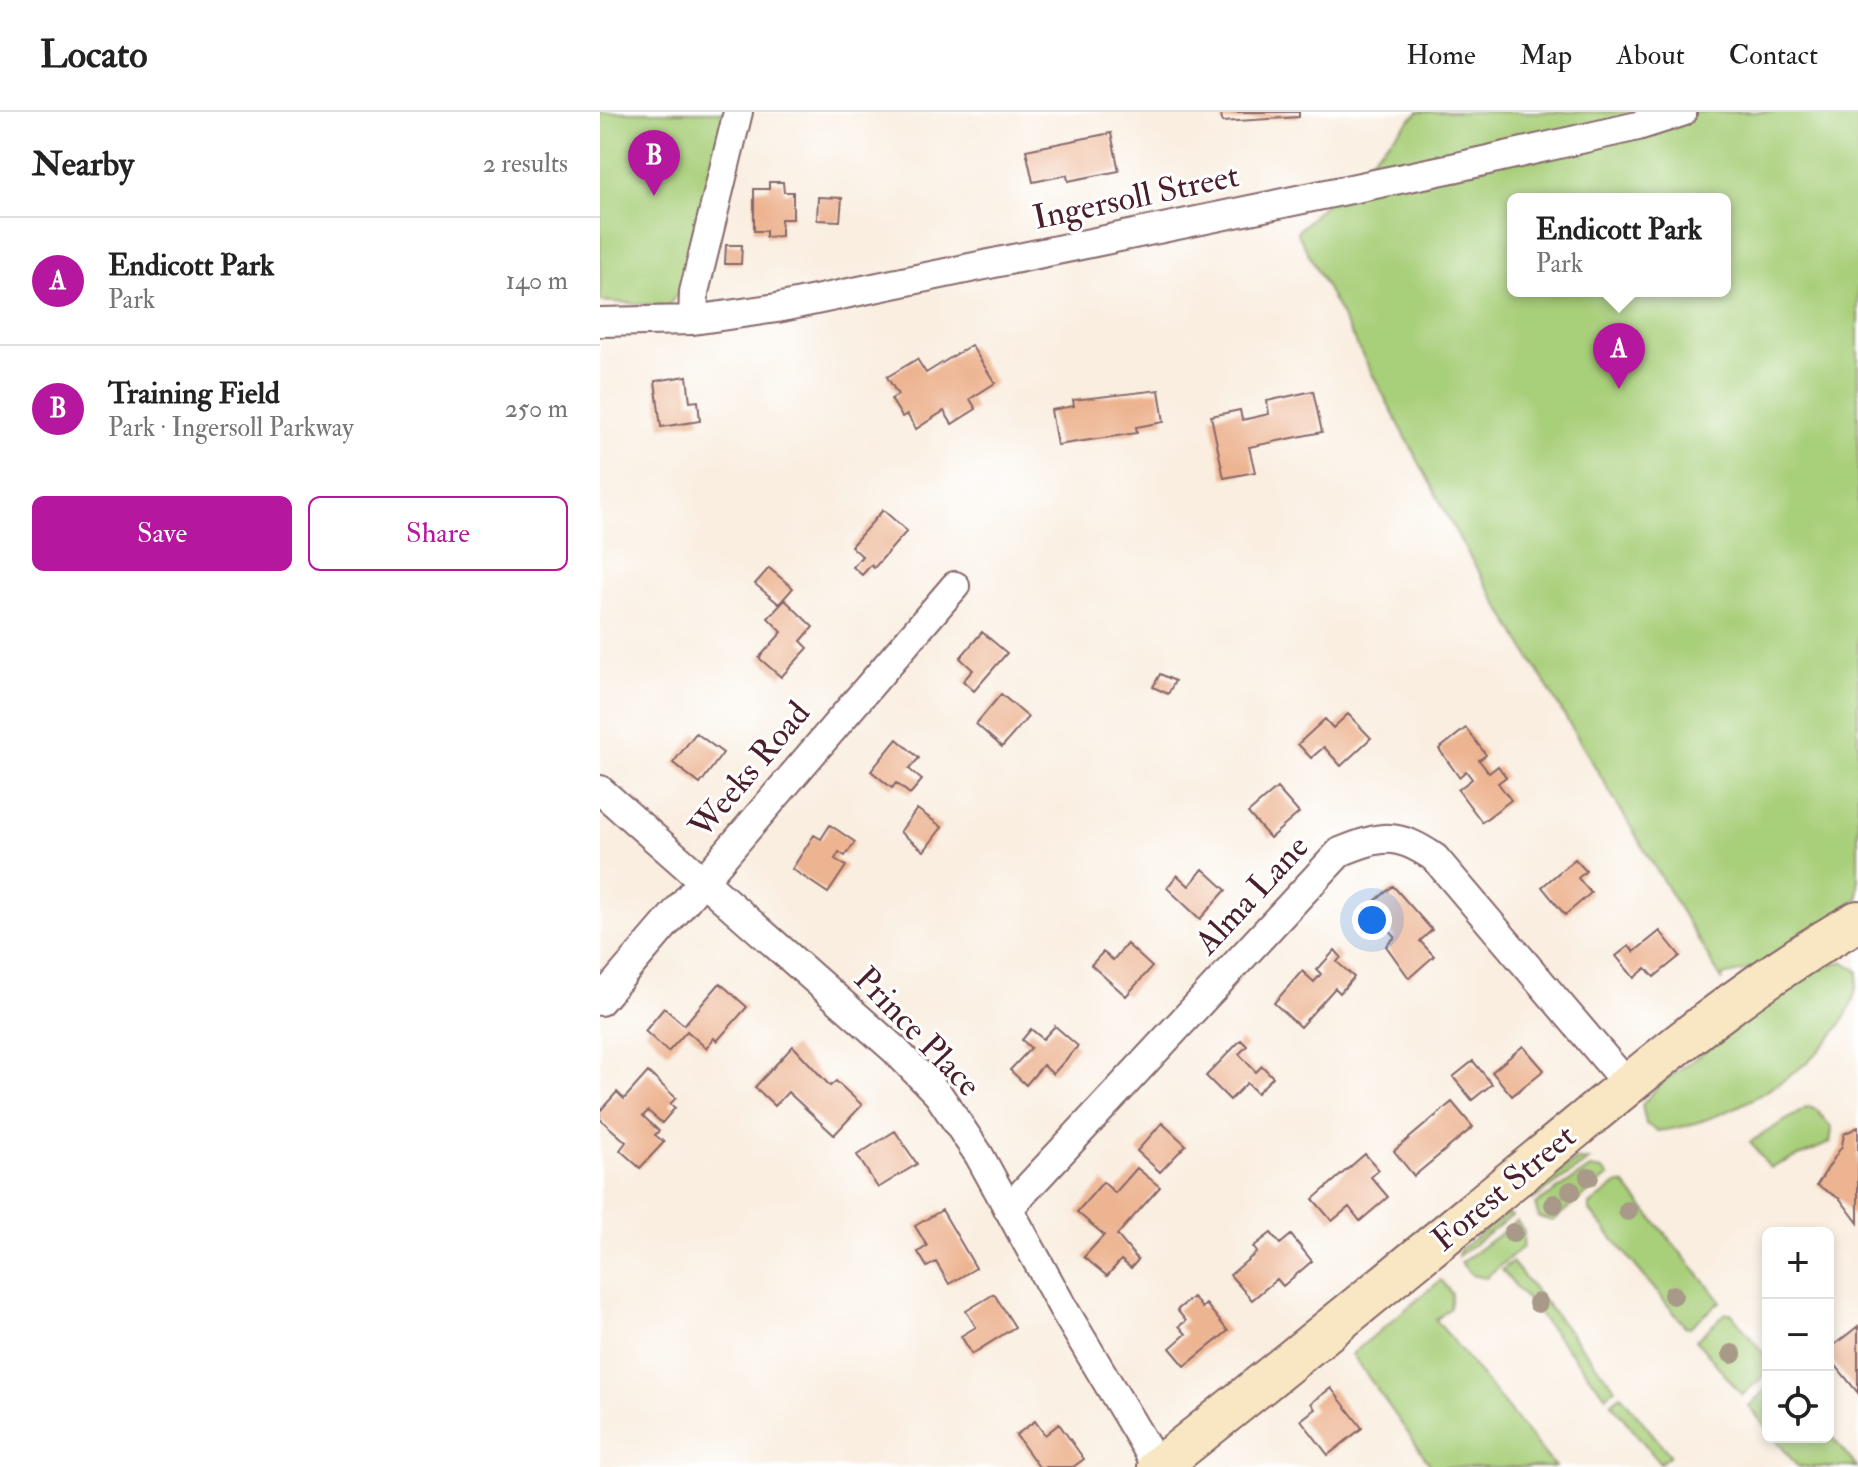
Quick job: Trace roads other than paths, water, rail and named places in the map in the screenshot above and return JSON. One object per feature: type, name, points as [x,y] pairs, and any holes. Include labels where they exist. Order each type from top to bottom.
[{"type":"street","points":[[693,320],[694,292],[738,112]]},
{"type":"street","name":"Ingersoll Street","points":[[600,322],[693,320],[777,308],[1369,186],[1638,126],[1682,112]]},
{"type":"street","name":"Weeks Road","points":[[600,1001],[955,586]]},
{"type":"street","name":"Prince Place","points":[[600,790],[895,1050],[938,1094],[979,1155],[1158,1467]]},
{"type":"street","name":"Alma Lane","points":[[1008,1209],[1340,852],[1389,837],[1410,840],[1435,858],[1628,1085]]},
{"type":"street","name":"Forest Street","points":[[1158,1467],[1628,1085],[1758,985],[1858,921]]},
{"type":"place","name":"Training Field","points":[[654,196]]},
{"type":"place","name":"Endicott Park","points":[[1619,389]]}]
